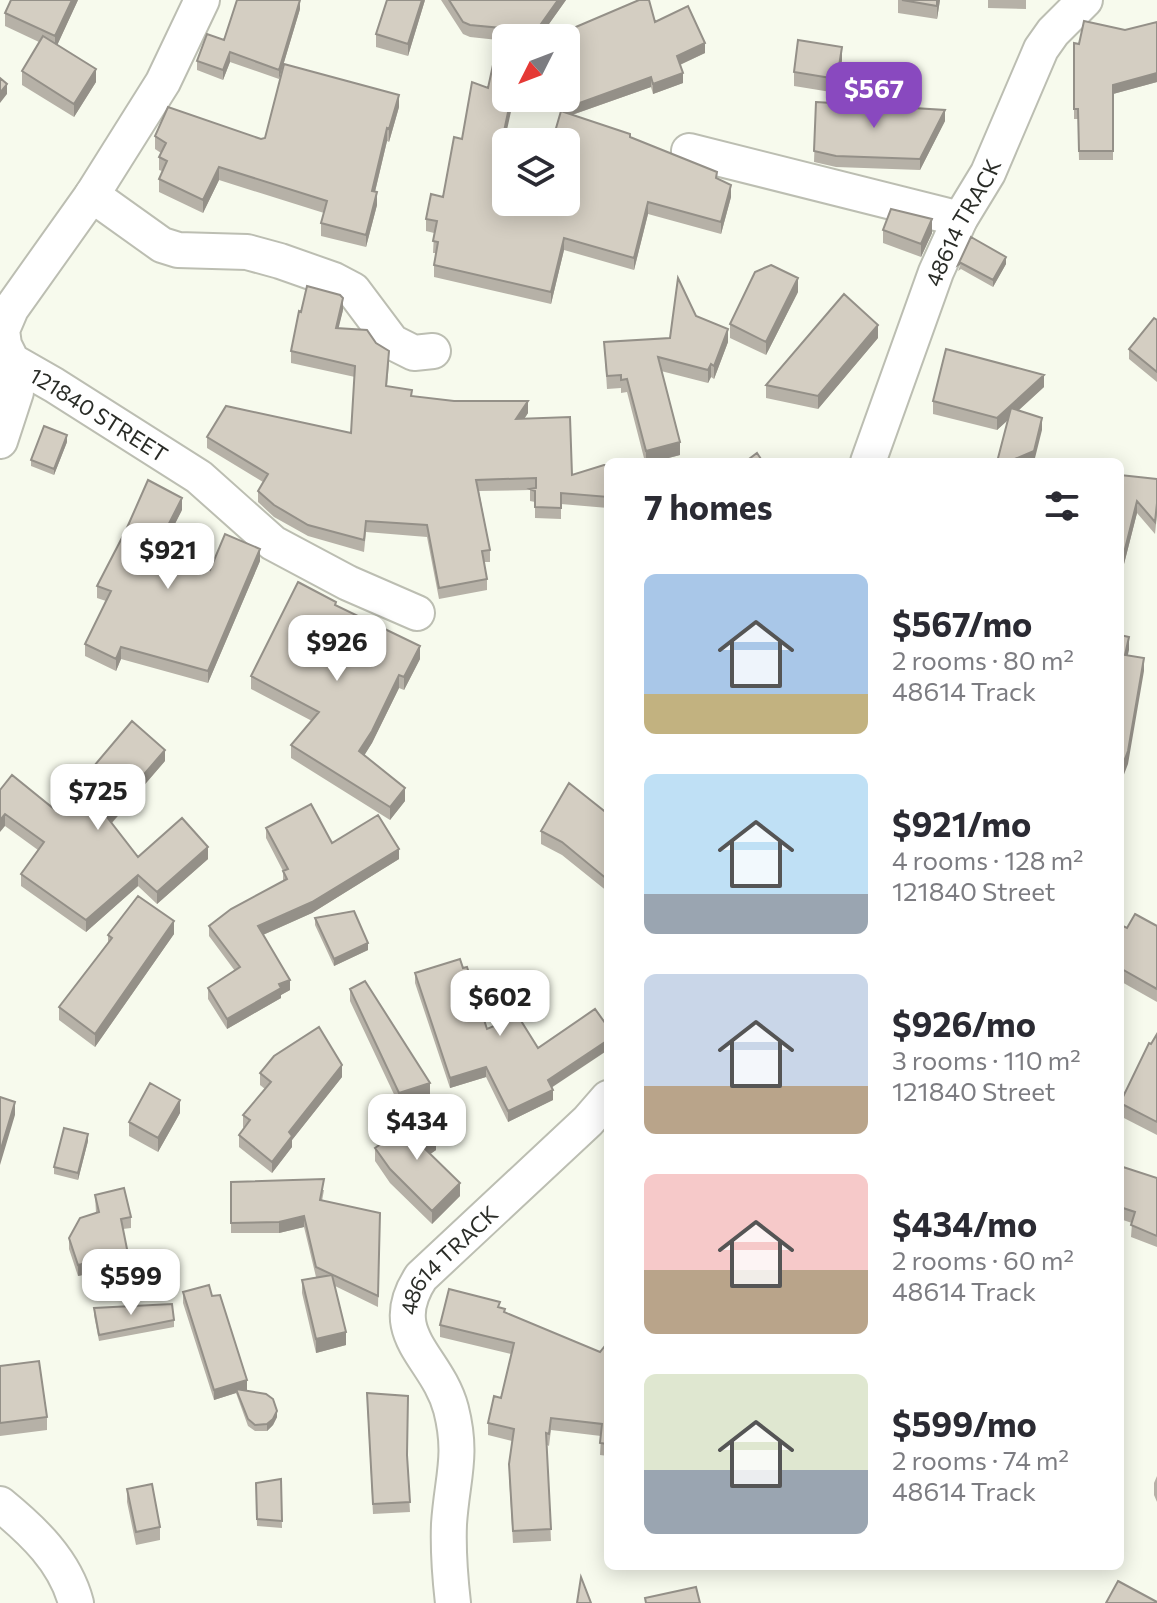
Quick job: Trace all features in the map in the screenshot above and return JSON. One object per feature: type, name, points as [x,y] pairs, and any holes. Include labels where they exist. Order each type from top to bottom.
[{"type":"street","name":"121840 STREET","points":[[202,0],[163,82],[92,195],[11,309],[2,330],[4,345],[12,361],[199,477],[285,551],[417,613]]},
{"type":"street","name":"48614 TRACK","points":[[870,458],[918,321],[960,219],[988,173],[1041,49],[1053,32],[1085,0]]},
{"type":"street","points":[[689,151],[960,219]]},
{"type":"street","points":[[92,195],[162,245],[178,250],[247,252],[334,280],[353,290],[392,342],[414,353],[433,351]]},
{"type":"street","points":[[0,441],[16,392],[12,361]]},
{"type":"street","name":"48614 TRACK","points":[[453,1603],[449,1522],[458,1444],[448,1400],[414,1342],[407,1324],[406,1307],[421,1277],[604,1103]]},
{"type":"street","points":[[0,1504],[60,1564],[71,1582],[76,1603]]},
{"type":"building","points":[[11,0],[72,0],[55,36],[5,13]]},
{"type":"building","points":[[237,0],[300,0],[279,70],[230,52],[223,70],[197,61],[207,34],[224,40]]},
{"type":"building","points":[[387,0],[422,0],[408,44],[376,34]]},
{"type":"building","points":[[449,0],[558,0],[541,24],[492,24],[492,27],[463,22]]},
{"type":"building","points":[[639,0],[649,0],[655,22],[688,6],[705,43],[677,56],[683,73],[653,84],[651,77],[580,103],[580,25]]},
{"type":"building","points":[[902,0],[937,0],[937,6]]},
{"type":"building","points":[[1084,21],[1125,30],[1157,22],[1157,73],[1113,85],[1113,151],[1079,151],[1078,109],[1074,109],[1074,43],[1079,44]]},
{"type":"building","points":[[43,36],[96,69],[74,104],[22,71]]},
{"type":"building","points":[[798,40],[842,47],[837,79],[794,72]]},
{"type":"building","points":[[284,64],[399,95],[387,128],[372,191],[377,192],[366,235],[321,223],[327,201],[219,167],[203,200],[159,179],[167,161],[159,157],[166,143],[155,136],[168,107],[265,138]]},
{"type":"building","points":[[492,70],[492,112],[508,112],[505,128],[492,128],[492,216],[580,216],[580,128],[556,128],[561,112],[564,112],[630,134],[630,137],[717,172],[716,178],[731,185],[721,222],[648,202],[634,258],[564,238],[551,292],[434,265],[438,242],[433,241],[437,221],[426,219],[431,194],[443,197],[454,137],[462,139],[472,82],[488,88]]},
{"type":"building","points":[[0,78],[7,84],[0,93]]},
{"type":"building","points":[[816,102],[945,110],[920,159],[836,156],[814,151]]},
{"type":"building","points":[[891,209],[932,219],[921,244],[883,230]]},
{"type":"building","points":[[971,237],[1006,257],[993,280],[961,263],[958,265]]},
{"type":"building","points":[[771,265],[798,278],[766,342],[730,324],[755,272]]},
{"type":"building","points":[[678,278],[696,316],[728,329],[714,366],[711,364],[708,370],[658,357],[680,442],[646,451],[627,379],[621,380],[621,375],[607,376],[604,342],[670,338]]},
{"type":"building","points":[[307,286],[340,295],[343,298],[336,328],[367,330],[376,343],[389,351],[386,386],[412,390],[411,396],[454,401],[528,401],[516,419],[570,417],[572,475],[604,465],[604,497],[561,493],[561,508],[535,507],[535,491],[530,489],[536,488],[536,478],[476,480],[490,550],[482,551],[487,579],[439,588],[427,525],[366,521],[364,540],[308,525],[274,505],[258,491],[268,474],[207,437],[226,406],[351,433],[355,366],[291,351]]},
{"type":"building","points":[[844,294],[878,325],[818,396],[766,385]]},
{"type":"building","points":[[1154,318],[1157,320],[1157,372],[1129,349]]},
{"type":"building","points":[[946,349],[1044,375],[997,418],[933,401]]},
{"type":"building","points":[[1011,408],[1042,418],[1034,451],[1017,458],[998,458]]},
{"type":"building","points":[[44,426],[67,435],[54,469],[31,460]]},
{"type":"building","points":[[1124,475],[1157,479],[1155,522],[1137,501],[1124,553]]},
{"type":"building","points":[[148,480],[182,498],[157,547],[210,570],[225,534],[260,549],[208,671],[121,647],[116,659],[85,644],[111,591],[97,586]]},
{"type":"building","points":[[298,582],[336,602],[335,605],[420,646],[404,677],[399,675],[359,751],[405,788],[390,807],[291,745],[319,712],[251,676]]},
{"type":"building","points":[[1124,636],[1129,637],[1125,655],[1144,658],[1124,762]]},
{"type":"building","points":[[132,721],[165,750],[107,817],[138,857],[182,818],[208,847],[157,892],[138,875],[86,920],[21,874],[44,842],[5,814],[0,820],[0,790],[12,775],[59,813]]},
{"type":"building","points":[[569,783],[604,811],[604,877],[562,842],[541,831]]},
{"type":"building","points":[[311,804],[332,843],[378,815],[399,849],[312,902],[258,926],[290,980],[227,1019],[208,988],[240,967],[209,926],[231,909],[287,879],[283,871],[288,869],[266,828]]},
{"type":"building","points":[[138,896],[174,921],[95,1034],[59,1007],[112,938],[108,935]]},
{"type":"building","points":[[354,911],[368,943],[334,959],[315,918]]},
{"type":"building","points":[[1135,914],[1157,926],[1157,989],[1124,970],[1124,926],[1127,928]]},
{"type":"building","points":[[460,959],[463,968],[467,967],[487,1029],[518,1016],[538,1048],[595,1009],[604,1021],[604,1043],[548,1080],[553,1090],[508,1111],[486,1067],[450,1078],[415,973]]},
{"type":"building","points":[[365,981],[430,1083],[399,1093],[350,989]]},
{"type":"building","points":[[319,1027],[342,1065],[289,1132],[292,1136],[272,1162],[239,1135],[250,1120],[243,1115],[271,1082],[260,1073],[274,1056]]},
{"type":"building","points":[[1157,1034],[1157,1122],[1124,1105],[1124,1095]]},
{"type":"building","points":[[150,1083],[180,1100],[158,1138],[129,1122]]},
{"type":"building","points":[[0,1097],[15,1102],[0,1152]]},
{"type":"building","points":[[420,1115],[436,1137],[422,1146],[460,1183],[432,1211],[390,1169],[375,1148],[391,1137],[387,1132]]},
{"type":"building","points":[[64,1128],[88,1134],[78,1173],[54,1167]]},
{"type":"building","points":[[1124,1167],[1157,1178],[1157,1236],[1131,1225],[1135,1212],[1124,1208]]},
{"type":"building","points":[[324,1179],[320,1200],[380,1213],[378,1296],[316,1267],[304,1216],[279,1222],[231,1223],[231,1182]]},
{"type":"building","points":[[124,1188],[131,1217],[121,1219],[128,1254],[78,1265],[69,1238],[80,1218],[99,1212],[95,1195]]},
{"type":"building","points":[[332,1275],[346,1332],[316,1339],[302,1280]]},
{"type":"building","points":[[209,1285],[212,1296],[220,1295],[247,1380],[214,1390],[183,1292]]},
{"type":"building","points":[[449,1289],[500,1302],[498,1307],[505,1309],[504,1312],[600,1352],[604,1347],[604,1444],[600,1443],[602,1424],[551,1418],[549,1434],[546,1433],[551,1529],[513,1531],[509,1464],[514,1429],[488,1423],[494,1396],[501,1398],[514,1343],[440,1325]]},
{"type":"building","points":[[172,1304],[174,1320],[99,1335],[94,1308]]},
{"type":"building","points":[[39,1361],[47,1417],[0,1423],[0,1366]]},
{"type":"building","points":[[236,1389],[266,1394],[273,1399],[277,1411],[273,1419],[267,1424],[255,1425],[248,1419]]},
{"type":"building","points":[[367,1393],[408,1396],[410,1502],[373,1504]]},
{"type":"building","points":[[281,1479],[282,1521],[257,1519],[256,1483]]},
{"type":"building","points":[[152,1484],[160,1527],[136,1532],[127,1489]]},
{"type":"building","points":[[581,1577],[591,1603],[577,1603]]},
{"type":"building","points":[[1118,1581],[1157,1602],[1157,1603],[1106,1603]]},
{"type":"building","points":[[696,1587],[700,1603],[646,1603],[645,1598]]}]
